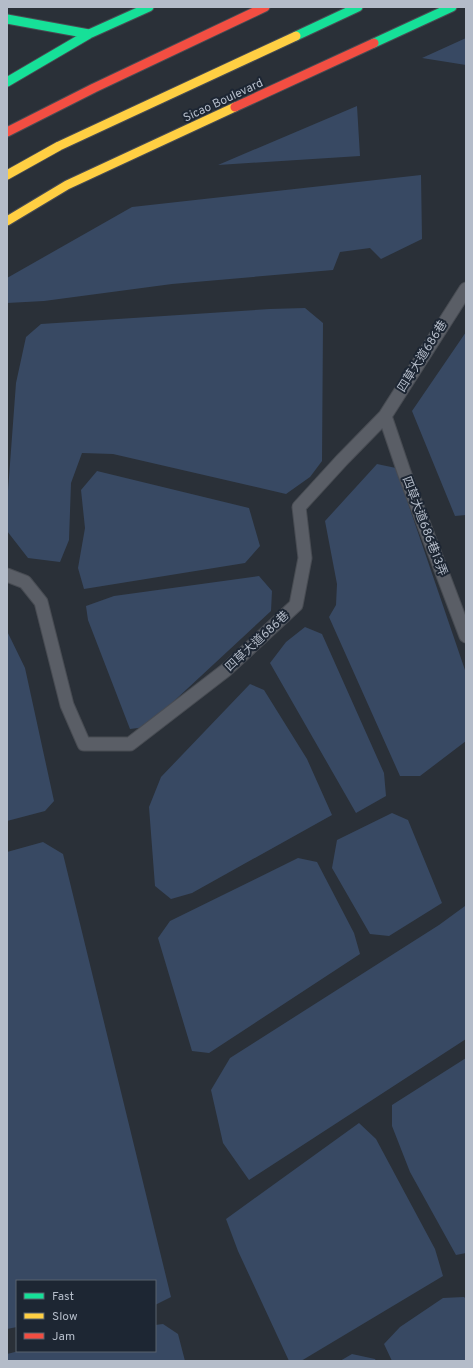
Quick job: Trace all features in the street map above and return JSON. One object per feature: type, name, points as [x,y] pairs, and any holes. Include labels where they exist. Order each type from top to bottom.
[{"type":"street","points":[[7,82],[89,34],[148,7]]},
{"type":"street","points":[[7,132],[94,88],[265,7]]},
{"type":"street","points":[[7,175],[59,146],[358,7]]},
{"type":"street","name":"Sicao Boulevard","points":[[7,221],[67,185],[452,7]]},
{"type":"street","points":[[7,19],[89,34]]},
{"type":"lane","name":"四草大道686巷","points":[[7,575],[25,582],[41,602],[67,705],[84,744],[130,744],[226,670],[296,605],[306,558],[299,506],[385,416],[466,289]]},
{"type":"lane","name":"四草大道686巷13弄","points":[[385,416],[404,472],[466,636]]},
{"type":"water","points":[[466,38],[466,65],[422,58]]},
{"type":"water","points":[[357,106],[360,156],[218,165]]},
{"type":"water","points":[[421,175],[422,239],[381,259],[370,248],[340,252],[333,270],[172,284],[44,301],[7,303],[7,278],[132,207]]},
{"type":"water","points":[[305,308],[323,323],[322,461],[310,477],[286,494],[113,454],[82,453],[71,483],[69,540],[60,562],[28,558],[7,531],[7,504],[16,383],[26,337],[41,324]]},
{"type":"water","points":[[466,332],[466,515],[455,516],[412,411]]},
{"type":"water","points":[[377,464],[396,468],[466,673],[466,741],[420,776],[400,776],[329,617],[336,605],[337,584],[325,521]]},
{"type":"water","points":[[97,471],[249,508],[260,546],[245,563],[84,589],[78,568],[85,528],[81,490]]},
{"type":"water","points":[[259,576],[272,591],[271,611],[146,727],[130,729],[88,620],[86,606],[114,596]]},
{"type":"water","points":[[305,627],[322,634],[384,773],[386,796],[356,813],[270,663],[286,642]]},
{"type":"water","points":[[7,631],[25,668],[54,801],[45,811],[7,821]]},
{"type":"water","points":[[250,684],[264,690],[307,759],[332,815],[192,893],[171,899],[155,886],[149,807],[161,777]]},
{"type":"water","points":[[392,813],[408,820],[442,903],[389,936],[370,934],[332,868],[337,840]]},
{"type":"water","points":[[43,842],[63,854],[171,1297],[156,1304],[156,1280],[16,1280],[16,1327],[7,1329],[7,852]]},
{"type":"water","points":[[298,858],[317,862],[354,933],[360,954],[209,1053],[192,1051],[158,938],[170,921]]},
{"type":"water","points":[[465,906],[466,1039],[249,1180],[223,1143],[211,1090],[230,1058],[439,925]]},
{"type":"water","points":[[466,1058],[466,1253],[456,1255],[410,1172],[392,1126],[392,1105]]},
{"type":"water","points":[[359,1123],[376,1139],[435,1249],[443,1276],[301,1361],[289,1361],[238,1251],[226,1219]]},
{"type":"water","points":[[464,1297],[466,1299],[466,1361],[392,1361],[384,1344],[400,1327],[443,1298]]},
{"type":"water","points":[[163,1324],[178,1334],[185,1361],[7,1361],[7,1354],[16,1352],[156,1352],[156,1325]]},
{"type":"water","points":[[352,1354],[375,1359],[376,1361],[340,1361]]},
{"type":"traffic: fast","points":[[7,82],[89,34],[149,7]]},
{"type":"traffic: fast","points":[[296,36],[358,7]]},
{"type":"traffic: fast","points":[[374,43],[452,7]]},
{"type":"traffic: fast","points":[[7,19],[89,34]]},
{"type":"traffic: slow","points":[[7,175],[59,146],[296,36]]},
{"type":"traffic: slow","points":[[7,221],[67,185],[235,107]]},
{"type":"traffic: jam","points":[[7,132],[94,88],[265,7]]},
{"type":"traffic: jam","points":[[235,107],[374,43]]}]
